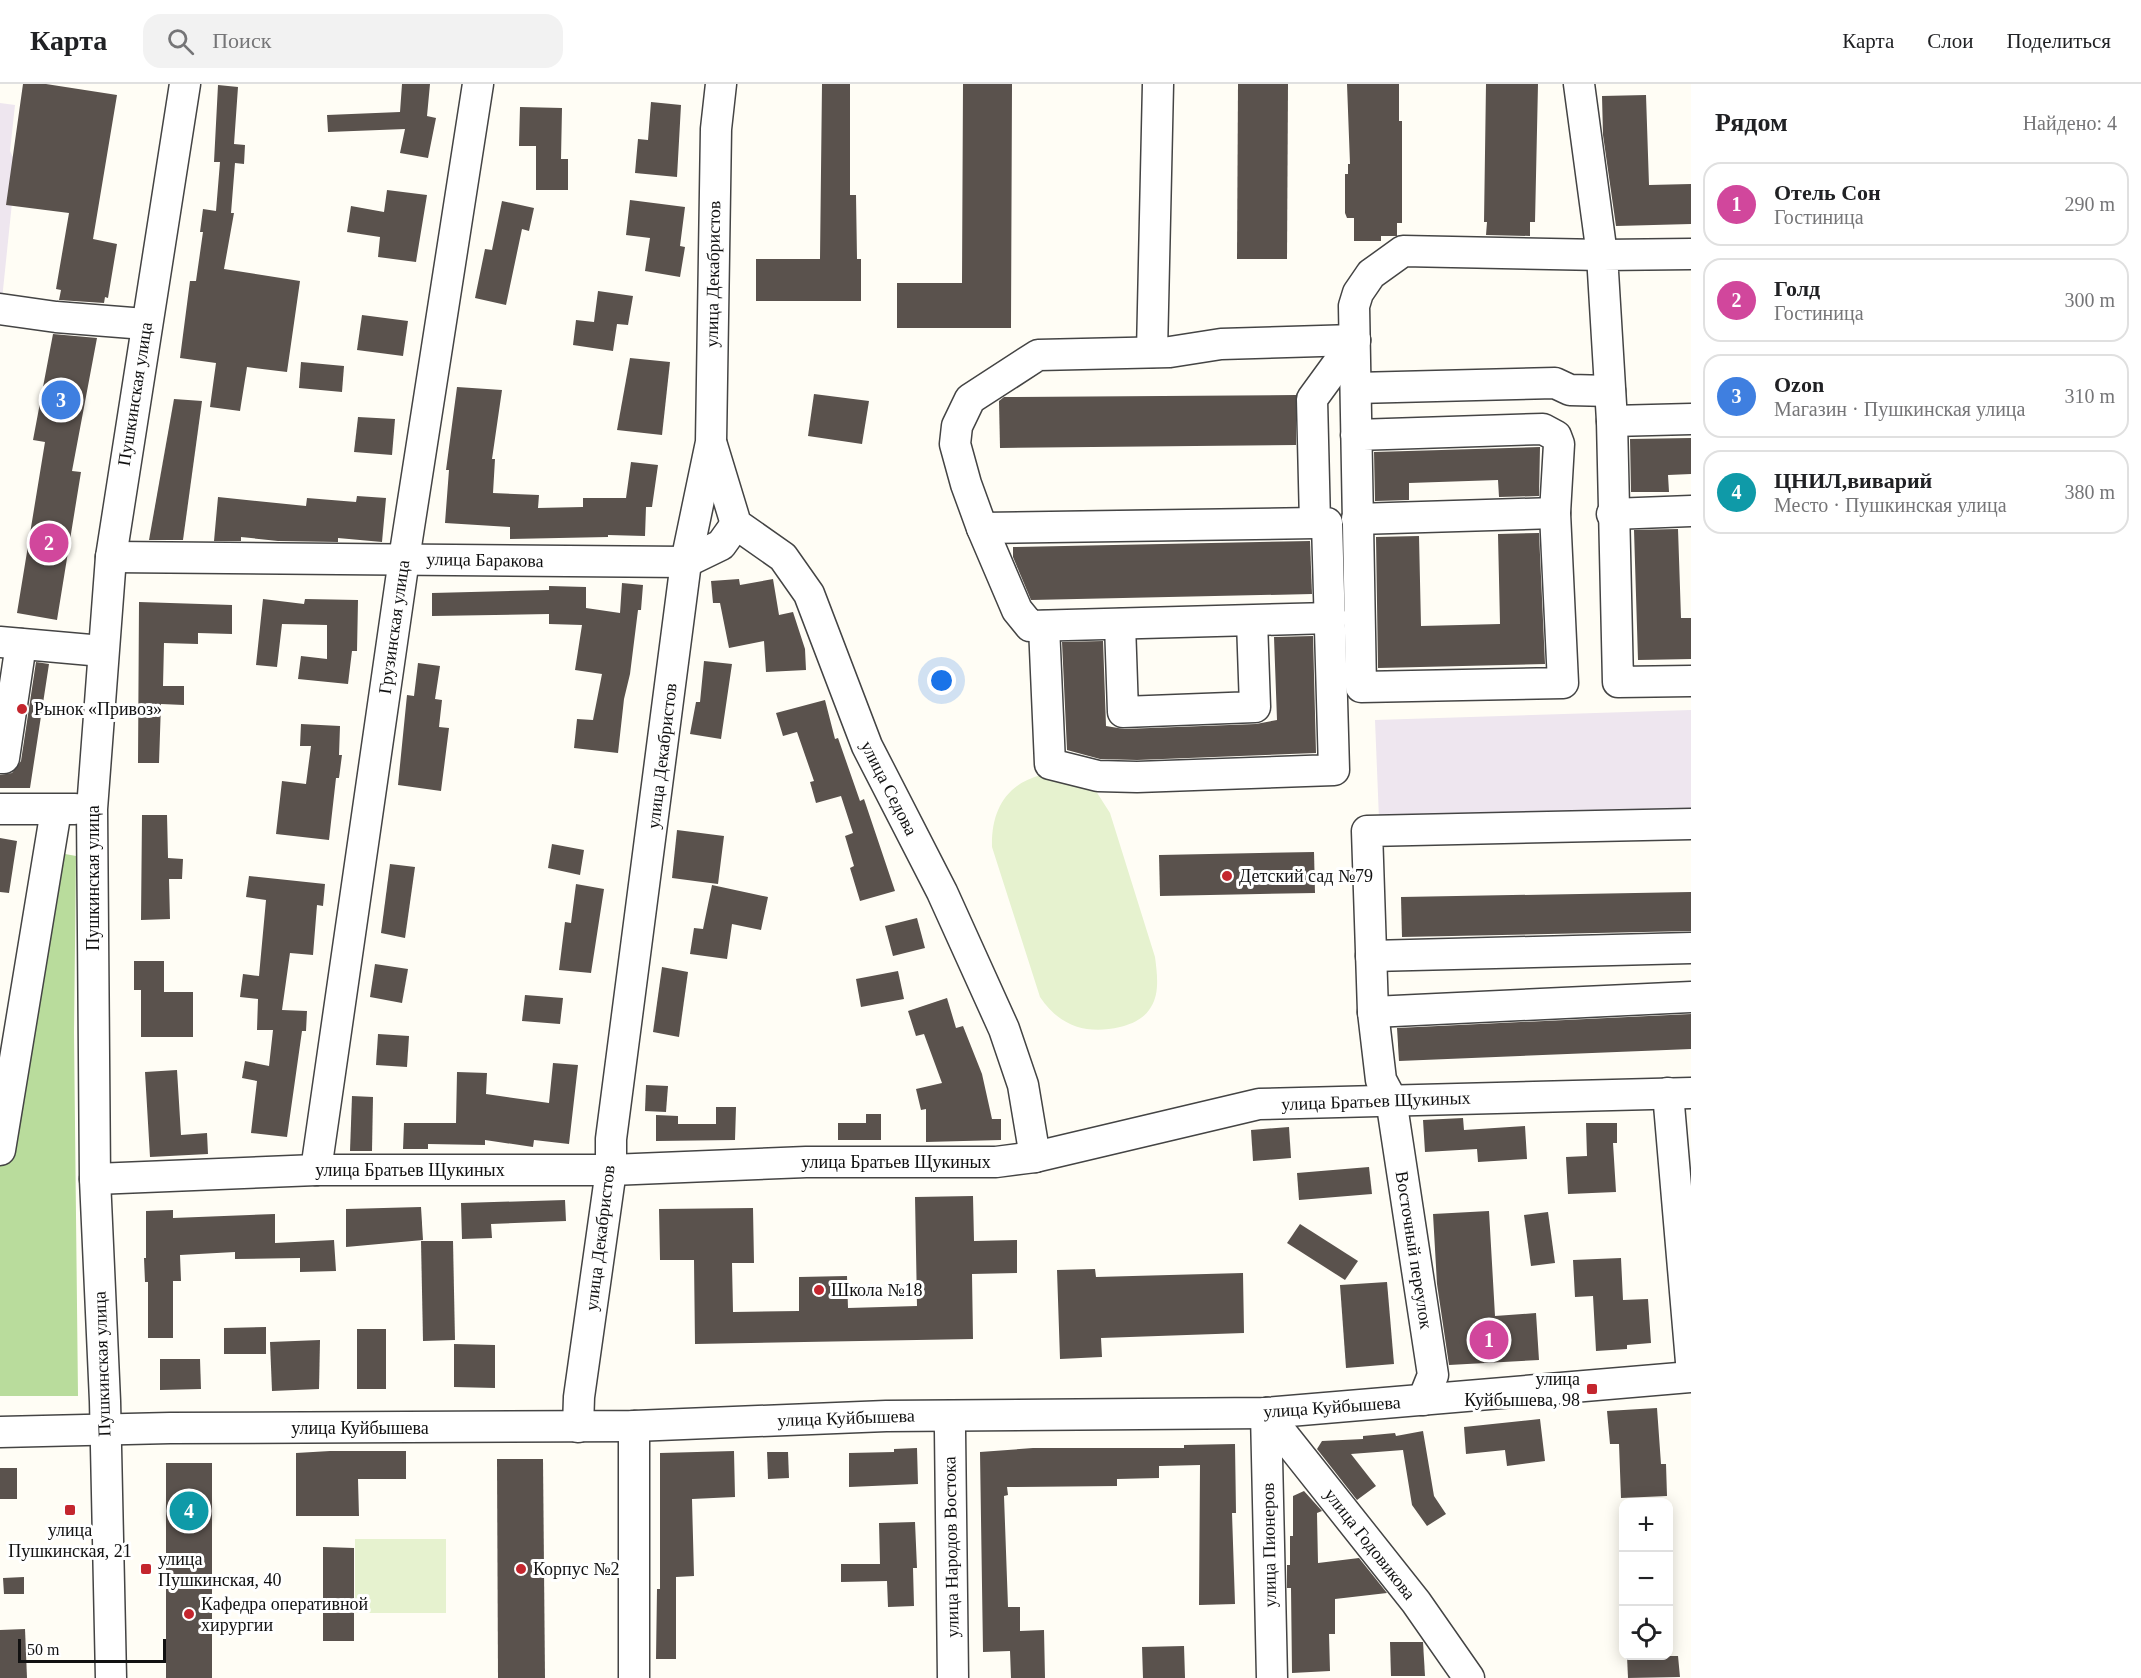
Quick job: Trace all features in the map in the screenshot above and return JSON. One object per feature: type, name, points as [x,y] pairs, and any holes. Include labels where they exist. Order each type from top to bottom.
[{"type":"street","name":"Пушкинская улица","points":[[111,1678],[105,1430],[95,1179],[92,809],[102,651],[111,557],[185,84]]},
{"type":"street","name":"Грузинская улица","points":[[316,1170],[404,559],[478,84]]},
{"type":"street","name":"улица Декабристов","points":[[578,1427],[579,1397],[610,1170],[611,1139],[686,562],[711,442],[716,129],[721,84]]},
{"type":"street","points":[[1152,352],[1158,84]]},
{"type":"street","points":[[1579,84],[1602,255],[1612,421],[1612,514],[1618,682],[1691,681]]},
{"type":"street","points":[[1356,435],[1543,429],[1551,431],[1559,444],[1555,513],[1563,683],[1361,687],[1357,519],[1354,306],[1358,293],[1371,274],[1403,252],[1416,250],[1602,255],[1691,254]]},
{"type":"street","points":[[0,309],[56,317],[146,324]]},
{"type":"street","points":[[1331,618],[1030,626],[1017,610],[982,528],[955,444],[957,426],[970,399],[1038,355],[1152,352],[1221,344],[1355,340]]},
{"type":"street","points":[[1315,523],[1312,399],[1355,340]]},
{"type":"street","points":[[1356,388],[1555,383],[1570,390],[1610,391]]},
{"type":"street","points":[[1612,421],[1691,419]]},
{"type":"street","points":[[711,442],[735,524]]},
{"type":"street","points":[[1612,514],[1691,512]]},
{"type":"street","points":[[1357,519],[1555,513]]},
{"type":"street","points":[[982,528],[1327,523],[1334,770],[1137,777],[1098,776],[1070,771],[1048,762],[1044,626]]},
{"type":"street","name":"улица Баракова","points":[[111,557],[686,562],[721,545],[735,524]]},
{"type":"street","name":"улица Седова","points":[[735,524],[783,557],[809,594],[867,746],[942,892],[1004,1029],[1023,1085],[1035,1156]]},
{"type":"street","points":[[1120,624],[1123,712],[1255,707],[1252,621]]},
{"type":"street","points":[[0,758],[4,758],[10,643],[102,651]]},
{"type":"street","points":[[0,809],[92,809]]},
{"type":"street","points":[[0,1150],[12,1014],[56,810]]},
{"type":"street","name":"Восточный переулок","points":[[1423,1400],[1433,1375],[1391,1100],[1381,1080],[1373,1012],[1367,831],[1691,824]]},
{"type":"street","points":[[1371,956],[1691,948]]},
{"type":"street","points":[[1373,1012],[1691,997]]},
{"type":"street","points":[[1679,1093],[1691,1362]]},
{"type":"street","name":"улица Братьев Щукиных","points":[[95,1179],[316,1170],[610,1170],[806,1162],[996,1162],[1035,1156],[1259,1104],[1679,1093]]},
{"type":"street","name":"улица Куйбышева","points":[[0,1432],[578,1427],[948,1416],[1266,1413],[1691,1377]]},
{"type":"street","name":"улица Пионеров","points":[[1266,1413],[1272,1678]]},
{"type":"street","name":"улица Годовикова","points":[[1266,1413],[1416,1602],[1469,1678]]},
{"type":"street","name":"улица Народов Востока","points":[[948,1416],[953,1678]]},
{"type":"street","points":[[634,1426],[634,1678]]},
{"type":"shaded area","points":[[0,103],[15,105],[10,151],[16,164],[0,319]]},
{"type":"shaded area","points":[[1691,710],[1691,811],[1379,819],[1375,720]]},
{"type":"green space","points":[[1041,775],[1094,788],[1110,813],[1155,957],[1157,983],[1154,1001],[1145,1015],[1120,1027],[1096,1030],[1075,1026],[1056,1015],[1040,997],[992,847],[994,822],[1003,801],[1018,785]]},
{"type":"green space","points":[[49,851],[76,856],[74,1033],[78,1396],[0,1396],[0,1094]]},
{"type":"green space","points":[[355,1539],[446,1539],[446,1613],[355,1613]]},
{"type":"building","points":[[23,84],[46,84],[117,95],[93,239],[117,244],[108,298],[105,297],[104,303],[59,300],[61,290],[56,289],[69,213],[6,205]]},
{"type":"building","points":[[402,84],[430,84],[427,116],[436,118],[428,158],[400,153],[405,129],[328,132],[327,115],[400,112]]},
{"type":"building","points":[[822,84],[850,84],[850,195],[856,195],[857,259],[861,259],[861,301],[756,301],[756,259],[820,259]]},
{"type":"building","points":[[963,84],[1012,84],[1011,328],[897,328],[897,283],[962,283]]},
{"type":"building","points":[[1238,84],[1288,84],[1287,259],[1237,259]]},
{"type":"building","points":[[1347,84],[1399,84],[1399,121],[1402,121],[1402,223],[1397,223],[1397,236],[1381,236],[1381,241],[1354,241],[1354,218],[1347,218],[1345,213],[1345,174],[1348,174],[1348,164],[1350,164]]},
{"type":"building","points":[[1486,84],[1538,84],[1535,222],[1530,222],[1530,236],[1486,235],[1487,222],[1484,222]]},
{"type":"building","points":[[218,85],[238,87],[234,144],[245,145],[244,164],[235,163],[231,213],[234,213],[224,269],[300,281],[287,372],[247,367],[240,411],[210,407],[216,363],[180,358],[190,281],[196,281],[203,232],[200,232],[203,209],[216,211],[220,162],[214,162]]},
{"type":"building","points":[[1646,95],[1649,185],[1691,184],[1691,224],[1616,226],[1603,135],[1602,96]]},
{"type":"building","points":[[651,102],[681,105],[677,177],[635,173],[638,139],[648,140]]},
{"type":"building","points":[[520,107],[562,108],[561,159],[568,159],[568,190],[536,190],[536,146],[519,146]]},
{"type":"building","points":[[387,190],[427,195],[416,262],[378,257],[380,237],[347,232],[351,206],[384,212]]},
{"type":"building","points":[[630,200],[685,207],[680,246],[685,247],[680,277],[645,271],[650,238],[626,235]]},
{"type":"building","points":[[502,201],[534,208],[529,231],[522,229],[506,305],[475,298],[485,249],[492,250]]},
{"type":"building","points":[[598,291],[633,296],[628,325],[617,324],[613,351],[573,345],[576,320],[594,322]]},
{"type":"building","points":[[362,315],[408,321],[403,356],[357,350]]},
{"type":"building","points":[[53,334],[97,338],[72,471],[81,472],[57,620],[17,613],[45,442],[33,440]]},
{"type":"building","points":[[630,358],[670,362],[662,435],[617,430]]},
{"type":"building","points":[[301,362],[344,366],[342,392],[299,388]]},
{"type":"building","points":[[457,387],[502,390],[492,459],[495,459],[493,493],[539,495],[538,508],[583,507],[583,498],[626,498],[631,462],[658,465],[652,507],[646,507],[645,536],[608,535],[608,537],[510,539],[510,527],[445,523],[449,470],[446,470]]},
{"type":"building","points":[[814,394],[869,401],[862,444],[808,436]]},
{"type":"building","points":[[1296,395],[1296,445],[1000,448],[999,401],[1004,397]]},
{"type":"building","points":[[174,399],[202,401],[183,540],[149,540]]},
{"type":"building","points":[[358,417],[395,419],[392,455],[354,452]]},
{"type":"building","points":[[1691,438],[1691,474],[1668,475],[1669,492],[1631,492],[1630,439]]},
{"type":"building","points":[[1540,447],[1539,496],[1499,497],[1498,480],[1409,483],[1409,500],[1375,501],[1374,452]]},
{"type":"building","points":[[357,496],[386,498],[382,542],[338,538],[338,542],[278,541],[241,537],[241,541],[214,541],[218,497],[306,506],[307,498],[356,502]]},
{"type":"building","points":[[1678,529],[1681,618],[1691,618],[1691,659],[1638,660],[1634,530]]},
{"type":"building","points":[[1539,533],[1545,664],[1378,668],[1376,537],[1419,536],[1421,626],[1500,624],[1498,534]]},
{"type":"building","points":[[1310,541],[1312,594],[1031,600],[1013,557],[1013,547]]},
{"type":"building","points":[[739,579],[740,585],[773,579],[779,615],[793,612],[805,649],[806,670],[766,672],[764,641],[729,648],[720,603],[713,603],[711,581]]},
{"type":"building","points":[[622,583],[643,585],[641,610],[638,610],[630,674],[624,699],[618,753],[574,748],[577,719],[593,720],[602,674],[575,670],[582,625],[549,624],[549,614],[432,616],[432,593],[549,590],[549,586],[586,587],[586,608],[620,613]]},
{"type":"building","points":[[263,599],[304,604],[305,599],[358,600],[357,651],[352,651],[348,684],[298,679],[301,656],[327,659],[327,625],[282,624],[277,667],[256,665]]},
{"type":"building","points":[[139,602],[232,605],[232,634],[198,633],[198,644],[164,643],[163,686],[184,686],[184,705],[161,704],[159,763],[138,763]]},
{"type":"building","points":[[1313,636],[1316,753],[1137,760],[1100,759],[1067,750],[1062,642],[1103,641],[1106,726],[1124,729],[1256,724],[1277,720],[1274,637]]},
{"type":"building","points":[[704,661],[732,664],[721,739],[690,734],[696,702],[700,702]]},
{"type":"building","points":[[36,662],[49,664],[30,788],[0,788],[0,775],[12,773],[21,761]]},
{"type":"building","points":[[418,663],[440,666],[435,699],[442,700],[439,727],[449,728],[441,791],[398,785],[407,695],[414,696]]},
{"type":"building","points":[[825,700],[835,739],[838,738],[860,801],[864,799],[895,891],[860,901],[850,868],[854,866],[845,836],[853,833],[841,796],[816,803],[810,782],[814,781],[797,732],[783,736],[776,713]]},
{"type":"building","points":[[301,724],[340,726],[339,755],[342,755],[339,778],[336,778],[329,840],[276,834],[282,781],[306,784],[311,746],[300,746]]},
{"type":"building","points":[[142,815],[167,815],[168,858],[183,859],[182,879],[169,879],[170,919],[141,920]]},
{"type":"building","points":[[677,830],[724,836],[718,884],[672,878]]},
{"type":"building","points":[[0,838],[17,841],[9,893],[0,892]]},
{"type":"building","points":[[552,844],[584,850],[580,875],[548,868]]},
{"type":"building","points":[[1314,852],[1315,893],[1160,896],[1159,855]]},
{"type":"building","points":[[390,864],[415,867],[405,938],[381,933]]},
{"type":"building","points":[[249,876],[325,884],[323,906],[317,905],[313,955],[290,953],[282,1010],[307,1011],[306,1031],[302,1031],[287,1137],[251,1133],[257,1081],[242,1078],[245,1061],[269,1066],[273,1030],[257,1030],[258,999],[240,997],[243,974],[259,976],[266,900],[246,897]]},
{"type":"building","points":[[576,884],[604,889],[591,973],[559,970],[565,922],[571,923]]},
{"type":"building","points":[[712,885],[768,897],[761,930],[732,924],[727,959],[690,954],[694,928],[703,929]]},
{"type":"building","points":[[1691,892],[1691,931],[1402,937],[1401,897]]},
{"type":"building","points":[[917,918],[925,948],[893,956],[885,926]]},
{"type":"building","points":[[134,961],[164,961],[164,992],[193,992],[193,1037],[141,1037],[141,990],[134,990]]},
{"type":"building","points":[[375,964],[408,969],[402,1003],[370,997]]},
{"type":"building","points":[[662,967],[688,972],[679,1037],[653,1032]]},
{"type":"building","points":[[898,971],[904,999],[861,1007],[856,979]]},
{"type":"building","points":[[525,995],[563,998],[560,1024],[522,1021]]},
{"type":"building","points":[[947,998],[956,1028],[963,1026],[982,1074],[992,1119],[1001,1119],[1001,1140],[926,1142],[926,1109],[921,1110],[916,1089],[942,1083],[924,1034],[916,1036],[908,1011]]},
{"type":"building","points":[[1691,1014],[1691,1049],[1399,1061],[1397,1028]]},
{"type":"building","points":[[378,1034],[409,1036],[407,1067],[376,1065]]},
{"type":"building","points":[[553,1063],[578,1065],[569,1144],[534,1140],[533,1147],[485,1140],[485,1145],[428,1144],[428,1149],[403,1149],[404,1123],[456,1123],[457,1072],[487,1073],[486,1094],[549,1103]]},
{"type":"building","points":[[177,1070],[181,1135],[207,1133],[208,1154],[150,1157],[145,1072]]},
{"type":"building","points":[[646,1085],[668,1086],[666,1112],[645,1111]]},
{"type":"building","points":[[352,1096],[373,1097],[372,1151],[350,1151]]},
{"type":"building","points":[[716,1107],[736,1107],[735,1140],[656,1141],[656,1115],[678,1116],[678,1124],[716,1124]]},
{"type":"building","points":[[866,1114],[881,1114],[881,1140],[838,1140],[838,1123],[866,1123]]},
{"type":"building","points":[[1463,1118],[1464,1130],[1525,1126],[1527,1159],[1478,1162],[1477,1149],[1425,1152],[1423,1120]]},
{"type":"building","points":[[1586,1123],[1617,1123],[1617,1143],[1613,1143],[1616,1192],[1568,1194],[1566,1157],[1587,1156]]},
{"type":"building","points":[[1289,1127],[1291,1158],[1253,1161],[1251,1130]]},
{"type":"building","points":[[1369,1167],[1372,1194],[1299,1200],[1297,1173]]},
{"type":"building","points":[[973,1196],[974,1241],[1017,1240],[1017,1273],[972,1274],[973,1339],[695,1344],[694,1260],[660,1260],[659,1209],[753,1208],[754,1263],[732,1263],[733,1312],[799,1311],[799,1277],[847,1276],[848,1308],[917,1306],[915,1197]]},
{"type":"building","points":[[565,1200],[566,1221],[491,1224],[492,1238],[462,1239],[461,1203]]},
{"type":"building","points":[[421,1207],[423,1240],[346,1247],[346,1209]]},
{"type":"building","points":[[173,1210],[173,1218],[275,1214],[275,1243],[334,1240],[336,1271],[300,1272],[300,1258],[235,1259],[235,1252],[180,1255],[181,1281],[173,1281],[173,1338],[148,1338],[148,1282],[145,1282],[144,1258],[146,1258],[146,1211]]},
{"type":"building","points":[[1489,1211],[1495,1316],[1536,1313],[1539,1360],[1449,1365],[1437,1284],[1433,1214]]},
{"type":"building","points":[[1548,1212],[1555,1263],[1531,1266],[1524,1215]]},
{"type":"building","points":[[1300,1224],[1358,1261],[1345,1280],[1287,1243]]},
{"type":"building","points":[[421,1241],[453,1241],[455,1340],[423,1341]]},
{"type":"building","points":[[1621,1258],[1623,1300],[1648,1299],[1651,1343],[1627,1345],[1627,1349],[1596,1351],[1593,1296],[1575,1297],[1573,1260]]},
{"type":"building","points":[[1095,1269],[1096,1277],[1243,1273],[1244,1333],[1101,1338],[1102,1357],[1060,1359],[1057,1270]]},
{"type":"building","points":[[1387,1282],[1394,1364],[1346,1368],[1340,1285]]},
{"type":"building","points":[[266,1327],[266,1354],[224,1354],[224,1328]]},
{"type":"building","points":[[357,1329],[386,1329],[386,1389],[357,1389]]},
{"type":"building","points":[[320,1340],[319,1389],[272,1391],[270,1342]]},
{"type":"building","points":[[454,1344],[495,1345],[495,1388],[454,1387]]},
{"type":"building","points":[[160,1359],[200,1359],[201,1389],[160,1390]]},
{"type":"building","points":[[1657,1408],[1661,1464],[1666,1464],[1667,1496],[1621,1498],[1619,1444],[1610,1444],[1607,1411]]},
{"type":"building","points":[[1540,1419],[1545,1461],[1507,1466],[1505,1450],[1466,1454],[1464,1427]]},
{"type":"building","points":[[1423,1431],[1434,1496],[1446,1514],[1427,1526],[1412,1505],[1403,1450],[1351,1454],[1376,1486],[1357,1500],[1317,1449],[1322,1441],[1363,1439],[1363,1436],[1395,1433],[1396,1436]]},
{"type":"building","points":[[1235,1444],[1236,1513],[1232,1513],[1235,1604],[1199,1605],[1200,1465],[1159,1466],[1159,1478],[1117,1479],[1117,1486],[1007,1487],[1008,1495],[1004,1496],[1008,1607],[1020,1607],[1020,1631],[1044,1630],[1045,1678],[1011,1678],[1010,1651],[983,1652],[980,1452],[1033,1448],[1184,1448],[1184,1445]]},
{"type":"building","points":[[917,1448],[918,1484],[849,1487],[849,1453],[894,1452],[894,1449]]},
{"type":"building","points":[[406,1451],[406,1479],[358,1479],[359,1516],[296,1516],[296,1453]]},
{"type":"building","points":[[734,1451],[735,1497],[692,1499],[694,1576],[676,1577],[676,1659],[656,1659],[657,1589],[660,1589],[660,1453]]},
{"type":"building","points":[[767,1452],[788,1452],[789,1478],[768,1479]]},
{"type":"building","name":"Корпус №2","points":[[497,1459],[543,1459],[545,1678],[498,1678]]},
{"type":"building","points":[[166,1463],[212,1463],[212,1678],[166,1678]]},
{"type":"building","points":[[0,1468],[17,1468],[17,1499],[0,1499]]},
{"type":"building","points":[[1304,1491],[1322,1511],[1317,1513],[1318,1563],[1359,1558],[1387,1593],[1335,1599],[1335,1634],[1329,1634],[1330,1671],[1292,1673],[1291,1588],[1287,1588],[1287,1565],[1290,1565],[1290,1536],[1293,1536],[1293,1496]]},
{"type":"building","points":[[915,1522],[917,1568],[913,1568],[914,1606],[888,1607],[887,1581],[841,1582],[841,1564],[880,1564],[879,1523]]},
{"type":"building","points":[[323,1547],[354,1548],[354,1641],[323,1641]]},
{"type":"building","points":[[24,1577],[24,1594],[4,1594],[3,1578]]},
{"type":"building","points":[[25,1629],[27,1678],[0,1678],[0,1630]]},
{"type":"building","points":[[1390,1642],[1423,1642],[1425,1676],[1391,1676]]},
{"type":"building","points":[[1184,1646],[1185,1678],[1143,1678],[1142,1647]]},
{"type":"building","points":[[1673,1656],[1678,1656],[1680,1677],[1628,1678],[1627,1660],[1673,1660]]},
{"type":"place","name":"Ozon","points":[[61,400]]},
{"type":"place","name":"Голд","points":[[49,543]]},
{"type":"place","name":"Рынок «Привоз»","points":[[22,709]]},
{"type":"place","name":"Детский сад №79","points":[[1227,876]]},
{"type":"place","name":"Школа №18","points":[[819,1290]]},
{"type":"place","name":"Отель Сон","points":[[1489,1340]]},
{"type":"place","name":"улица Куйбышева, 98","points":[[1592,1389]]},
{"type":"place","name":"улица Пушкинская, 21","points":[[70,1510]]},
{"type":"place","name":"ЦНИЛ,виварий","points":[[189,1511]]},
{"type":"place","name":"улица Пушкинская, 40","points":[[146,1569]]},
{"type":"place","name":"Корпус №2","points":[[521,1569]]},
{"type":"place","name":"Кафедра оперативной хирургии","points":[[189,1614]]}]
